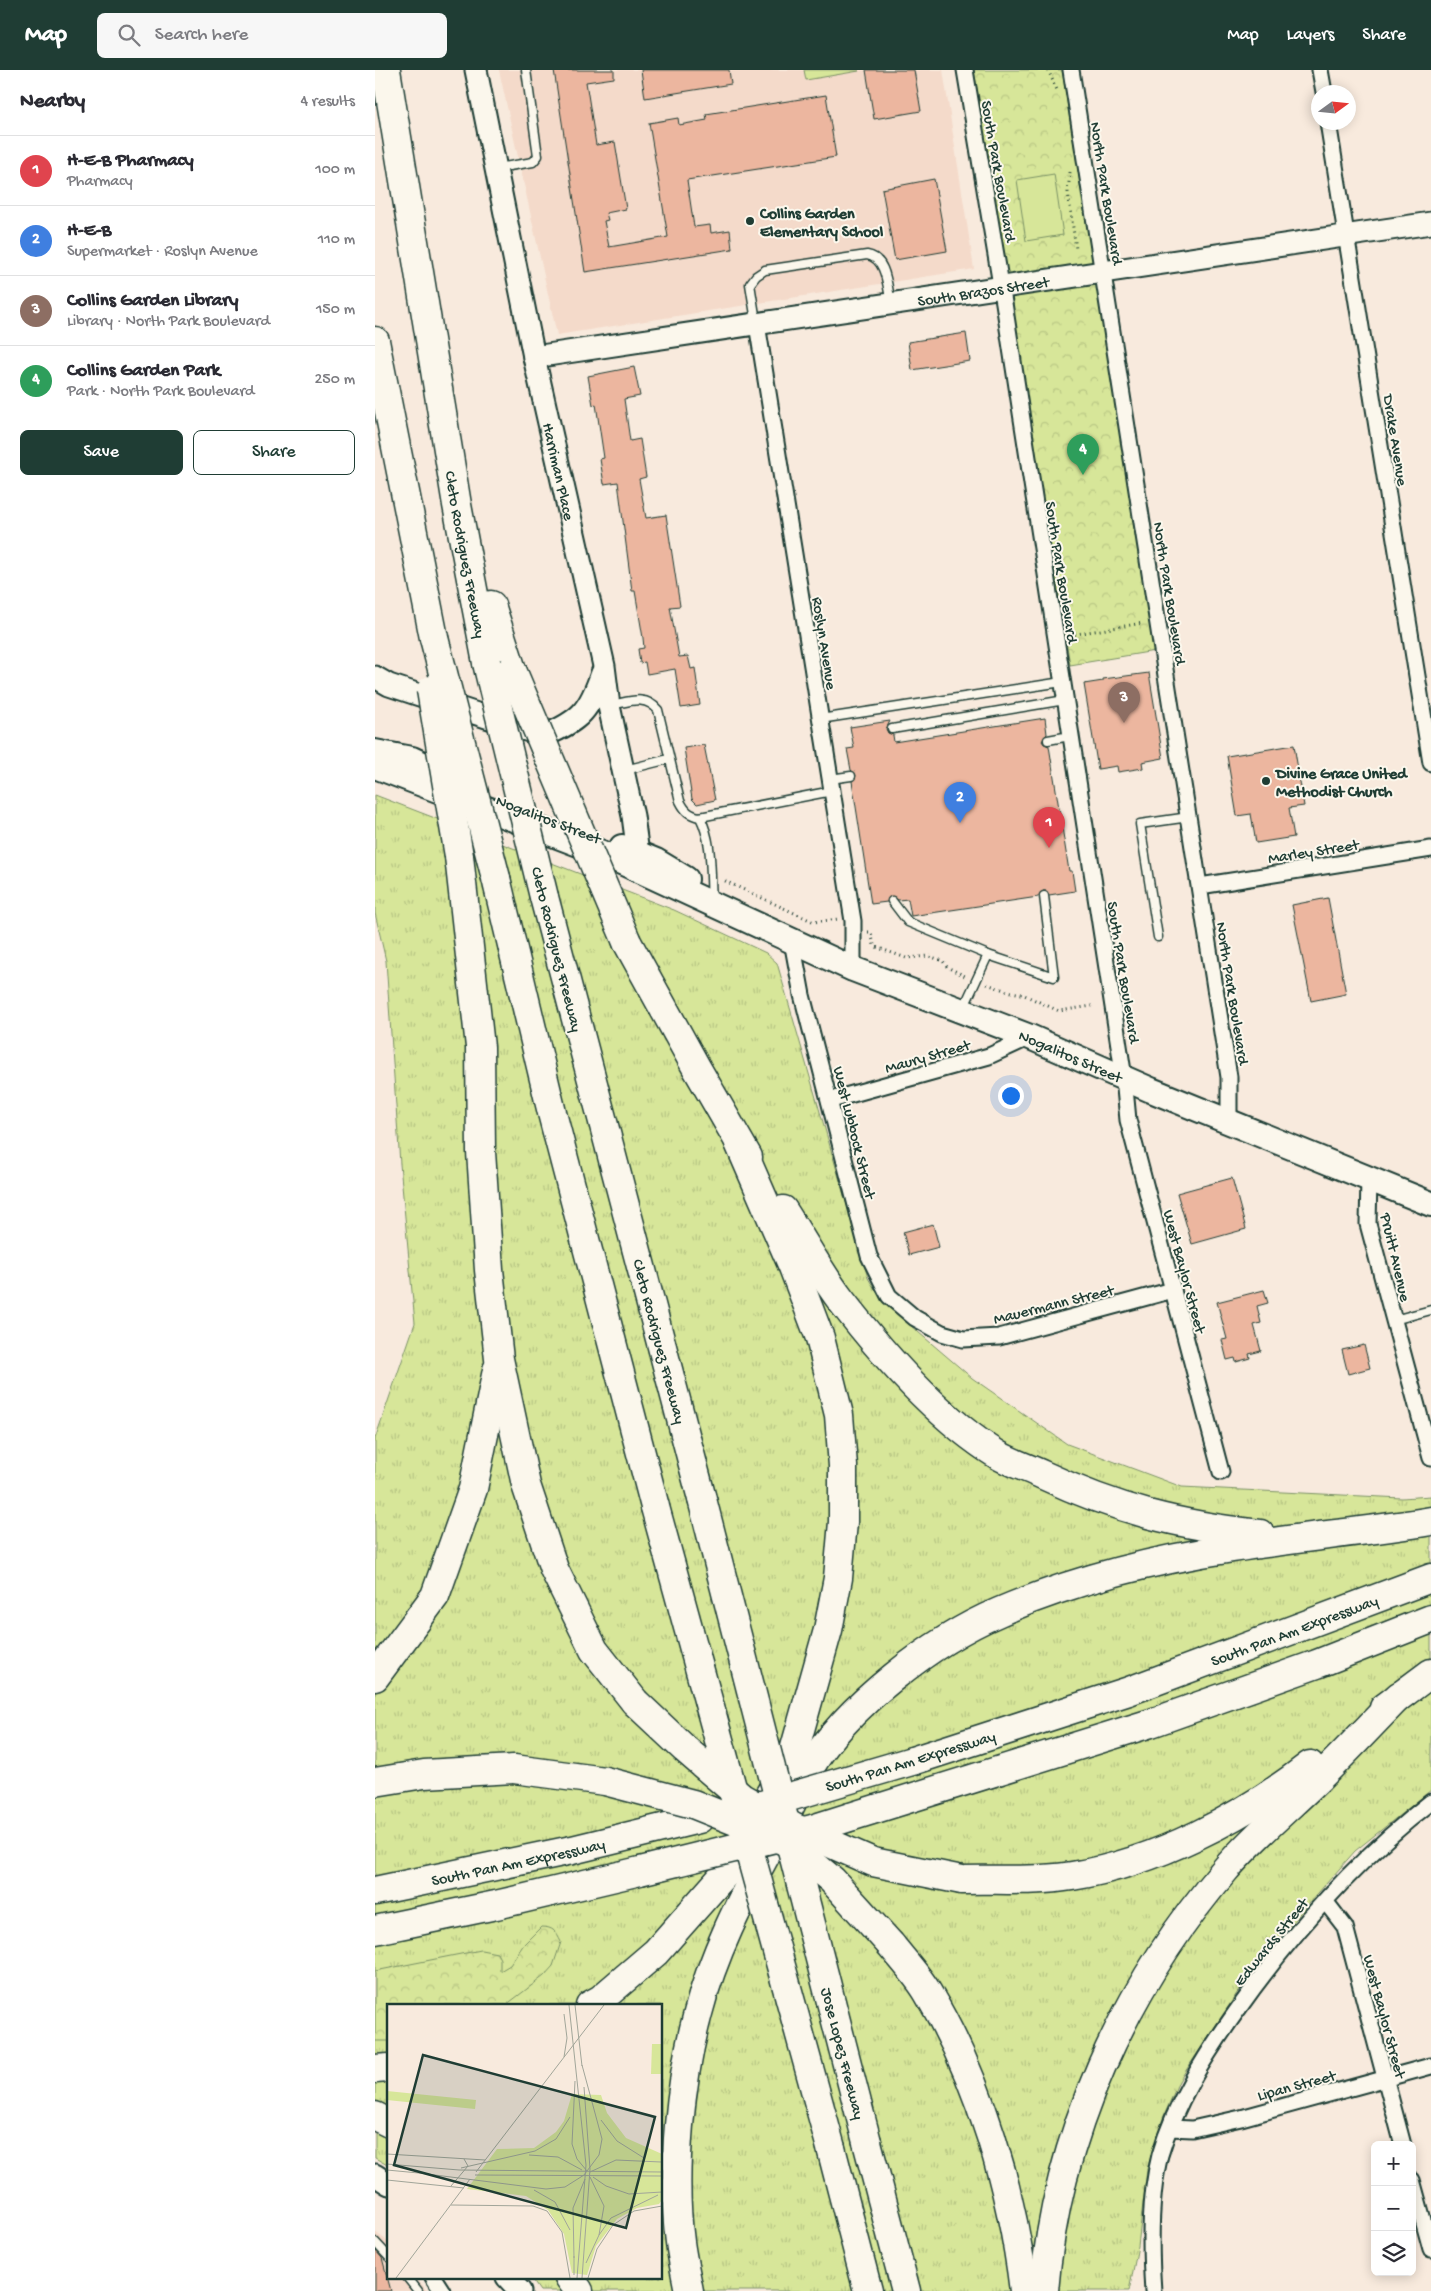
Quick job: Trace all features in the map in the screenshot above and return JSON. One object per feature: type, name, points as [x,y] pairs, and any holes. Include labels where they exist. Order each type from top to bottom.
[{"type":"highway","name":"Cleto Rodriguez Freeway","points":[[386,70],[457,505],[500,666],[543,897],[784,1817]]},
{"type":"highway","points":[[375,341],[427,633],[459,856],[480,1047],[481,1152],[489,1270],[499,1359],[526,1485],[554,1569],[594,1650],[635,1702],[685,1749],[742,1798],[793,1827],[873,1862],[961,1880],[1071,1876],[1114,1866],[1176,1845],[1217,1826],[1297,1776],[1431,1673]]},
{"type":"highway","points":[[427,633],[496,878],[552,1113],[655,1507],[831,2148],[868,2291]]},
{"type":"highway","points":[[500,666],[627,942],[739,1143],[839,1298],[907,1376],[951,1420],[999,1455],[1072,1489],[1137,1512],[1204,1527],[1304,1538]]},
{"type":"highway","points":[[592,2004],[601,1999],[657,1952],[725,1874],[794,1751],[828,1630],[838,1578],[843,1522],[843,1466],[839,1415],[820,1338],[793,1267],[739,1143]]},
{"type":"highway","points":[[375,1677],[435,1596],[473,1489],[499,1359]]},
{"type":"highway","points":[[689,2291],[680,2240],[678,2146],[684,2084],[698,2012],[741,1898],[810,1768],[837,1730],[873,1695],[946,1639],[997,1613],[1073,1584],[1136,1566],[1234,1548],[1304,1538],[1370,1532],[1431,1521]]},
{"type":"highway","name":"South Pan Am Expressway","points":[[375,1891],[572,1850],[768,1803],[911,1761],[1129,1690],[1431,1578]]},
{"type":"highway","points":[[375,1930],[496,1905],[812,1829],[1151,1723],[1317,1664],[1431,1619]]},
{"type":"highway","points":[[1044,2291],[1054,2221],[1073,2146],[1089,2100],[1115,2038],[1138,1993],[1189,1916],[1225,1870],[1277,1815],[1316,1781],[1399,1696]]},
{"type":"highway","points":[[375,1782],[424,1774],[514,1769],[605,1782],[693,1804],[785,1841],[832,1880],[891,1944],[927,1991],[957,2045],[1001,2172],[1024,2291]]},
{"type":"highway","name":"Jose Lopez Freeway","points":[[784,1817],[907,2291]]},
{"type":"highway","points":[[375,2116],[387,2122]]},
{"type":"highway","points":[[570,2278],[579,2291]]},
{"type":"main road","name":"Harriman Place","points":[[476,70],[534,357],[604,666],[609,706],[633,816],[639,862]]},
{"type":"main road","name":"South Brazos Street","points":[[534,357],[1431,223]]},
{"type":"main road","points":[[375,677],[389,685],[545,736],[575,721],[593,699],[604,666]]},
{"type":"main road","name":"Nogalitos Street","points":[[375,752],[412,759],[639,862]]},
{"type":"main road","name":"Nogalitos Street","points":[[375,766],[602,854],[639,862],[656,861],[688,880],[712,905],[853,968],[1030,1038],[1431,1204]]},
{"type":"main road","points":[[375,2176],[387,2183]]},
{"type":"main road","points":[[508,2278],[520,2291]]},
{"type":"street","name":"South Park Boulevard","points":[[965,70],[1002,287],[1124,1078]]},
{"type":"street","name":"North Park Boulevard","points":[[1071,70],[1229,1077],[1229,1122]]},
{"type":"street","points":[[1320,70],[1323,85]]},
{"type":"street","name":"Drake Avenue","points":[[1330,130],[1431,764]]},
{"type":"street","name":"Roslyn Avenue","points":[[757,324],[853,922],[853,968]]},
{"type":"street","name":"Marley Street","points":[[1200,886],[1431,849]]},
{"type":"street","name":"West Lubbock Street","points":[[792,941],[802,994],[831,1100],[869,1256],[889,1296],[915,1318]]},
{"type":"street","name":"Maury Street","points":[[831,1100],[989,1056],[1030,1038]]},
{"type":"street","name":"West Baylor Street","points":[[1124,1078],[1128,1120],[1221,1472]]},
{"type":"street","name":"Pruitt Avenue","points":[[1369,1179],[1368,1224],[1431,1458]]},
{"type":"street","name":"Mauermann Street","points":[[915,1318],[942,1333],[963,1339],[999,1337],[1173,1290]]},
{"type":"street","name":"Edwards Street","points":[[1170,2128],[1185,2091],[1218,2037],[1291,1938],[1362,1861],[1402,1824],[1431,1802]]},
{"type":"street","name":"West Baylor Street","points":[[1325,1901],[1345,1927],[1402,2141]]},
{"type":"street","name":"Lipan Street","points":[[1170,2128],[1191,2129],[1223,2122],[1431,2066]]},
{"type":"street","points":[[1153,2291],[1150,2256],[1154,2196],[1160,2156],[1170,2128]]},
{"type":"street","points":[[1414,2186],[1431,2250]]},
{"type":"street","points":[[434,2278],[442,2291]]},
{"type":"lane","points":[[495,169],[533,162],[539,153],[526,70]]},
{"type":"lane","points":[[757,324],[750,284],[756,276],[765,270],[867,255],[873,256],[880,262],[891,305]]},
{"type":"lane","points":[[820,719],[1062,682]]},
{"type":"lane","points":[[609,706],[643,699],[652,702],[661,718],[679,801],[684,810],[692,816],[700,817],[831,785],[851,776]]},
{"type":"lane","points":[[892,728],[1065,700]]},
{"type":"lane","points":[[1048,740],[1070,736]]},
{"type":"lane","points":[[623,770],[669,759]]},
{"type":"lane","points":[[700,817],[707,830],[709,844],[712,905]]},
{"type":"lane","points":[[1158,937],[1140,824],[1189,817]]},
{"type":"lane","points":[[892,901],[908,922],[988,955],[1054,977],[1044,896]]},
{"type":"lane","points":[[963,1011],[988,955]]},
{"type":"lane","points":[[1394,1320],[1431,1310]]},
{"type":"lane","points":[[375,2242],[387,2255]]},
{"type":"lane","points":[[408,2278],[418,2291]]},
{"type":"path","points":[[1047,70],[1058,90],[1059,99]]},
{"type":"path","points":[[1071,170],[1068,192],[1076,249]]},
{"type":"path","points":[[1068,635],[1149,623]]},
{"type":"path","points":[[725,881],[814,922],[840,918]]},
{"type":"path","points":[[869,932],[876,947],[906,958],[929,956],[943,961],[947,967],[961,974]]},
{"type":"path","points":[[991,986],[1007,992],[1022,994],[1059,1011],[1092,1006]]},
{"type":"shaded area","name":"Collins Garden Elementary School","points":[[499,70],[943,70],[974,269],[557,335]]},
{"type":"shaded area","points":[[375,2232],[387,2241],[387,2278],[417,2278],[427,2291],[375,2291]]},
{"type":"green space","points":[[804,70],[858,70],[859,71],[806,80]]},
{"type":"green space","points":[[974,70],[1062,70],[1155,651],[1070,665]]},
{"type":"green space","points":[[1054,174],[1063,235],[1026,241],[1017,180]]},
{"type":"green space","points":[[375,795],[674,910],[766,953],[777,963],[868,1278],[881,1299],[972,1378],[1067,1444],[1182,1487],[1402,1498],[1431,1496],[1431,1790],[1355,1851],[1259,1960],[1179,2081],[1163,2118],[1147,2169],[1138,2246],[1129,2291],[540,2291],[531,2278],[663,2278],[663,2004],[387,2004],[387,2165],[375,2158],[375,1439],[415,1323],[400,1164],[386,961],[375,913]]},
{"type":"green space","points":[[541,1927],[554,1931],[561,1942],[553,1966],[544,1976],[507,2004],[387,2004],[387,2041],[375,2041],[375,1971],[481,1950],[497,1953],[500,1959],[500,1971],[510,1965],[524,1944]]},
{"type":"building","points":[[554,70],[614,70],[614,78],[586,82],[596,145],[615,142],[626,209],[606,213],[608,220],[604,221],[609,247],[668,237],[649,123],[678,118],[679,125],[707,120],[706,114],[826,95],[836,157],[687,180],[694,227],[710,225],[711,233],[730,230],[732,249],[585,272]]},
{"type":"building","points":[[641,70],[729,70],[731,84],[645,98]]},
{"type":"building","points":[[866,70],[914,70],[921,111],[874,119]]},
{"type":"building","points":[[934,179],[947,251],[895,260],[882,189]]},
{"type":"building","points":[[966,333],[970,361],[912,370],[908,342]]},
{"type":"building","points":[[634,367],[640,396],[624,399],[630,441],[640,439],[646,477],[639,479],[646,518],[666,515],[680,606],[670,607],[679,657],[688,656],[691,669],[695,668],[700,705],[681,708],[675,669],[647,674],[645,662],[640,663],[638,649],[644,648],[643,638],[635,591],[632,591],[618,482],[604,484],[600,459],[604,458],[596,404],[593,405],[588,376]]},
{"type":"building","points":[[1149,673],[1163,758],[1142,762],[1143,768],[1118,772],[1117,766],[1098,769],[1084,684],[1103,681],[1103,679]]},
{"type":"building","points":[[1045,718],[1047,734],[1042,741],[1049,746],[1069,871],[1072,871],[1075,891],[1049,895],[1047,891],[1043,891],[1038,897],[911,916],[908,899],[898,900],[891,896],[887,902],[871,904],[852,781],[856,775],[851,770],[847,749],[854,748],[850,727],[890,721],[886,729],[888,733],[893,735],[894,742]]},
{"type":"building","points":[[704,745],[715,800],[697,804],[692,799],[684,748]]},
{"type":"building","name":"Divine Grace United Methodist Church","points":[[1294,745],[1304,806],[1289,808],[1294,837],[1256,843],[1251,814],[1237,816],[1227,756]]},
{"type":"building","points":[[1328,898],[1346,994],[1311,1001],[1292,905]]},
{"type":"building","points":[[1232,1178],[1246,1229],[1192,1244],[1177,1193]]},
{"type":"building","points":[[933,1224],[939,1247],[909,1255],[903,1232]]},
{"type":"building","points":[[1264,1290],[1268,1303],[1257,1306],[1261,1323],[1254,1325],[1261,1351],[1249,1354],[1250,1358],[1236,1362],[1235,1358],[1227,1360],[1222,1340],[1227,1339],[1217,1302]]},
{"type":"building","points":[[1364,1345],[1370,1368],[1348,1374],[1342,1350]]},
{"type":"building","points":[[375,2250],[382,2258],[391,2291],[375,2291]]},
{"type":"place","name":"Collins Garden Elementary School","points":[[750,221]]},
{"type":"place","name":"Collins Garden Park","points":[[1083,475]]},
{"type":"place","name":"Collins Garden Library","points":[[1124,723]]},
{"type":"place","name":"Divine Grace United Methodist Church","points":[[1266,781]]},
{"type":"place","name":"H-E-B","points":[[960,823]]},
{"type":"place","name":"H-E-B Pharmacy","points":[[1049,848]]}]
